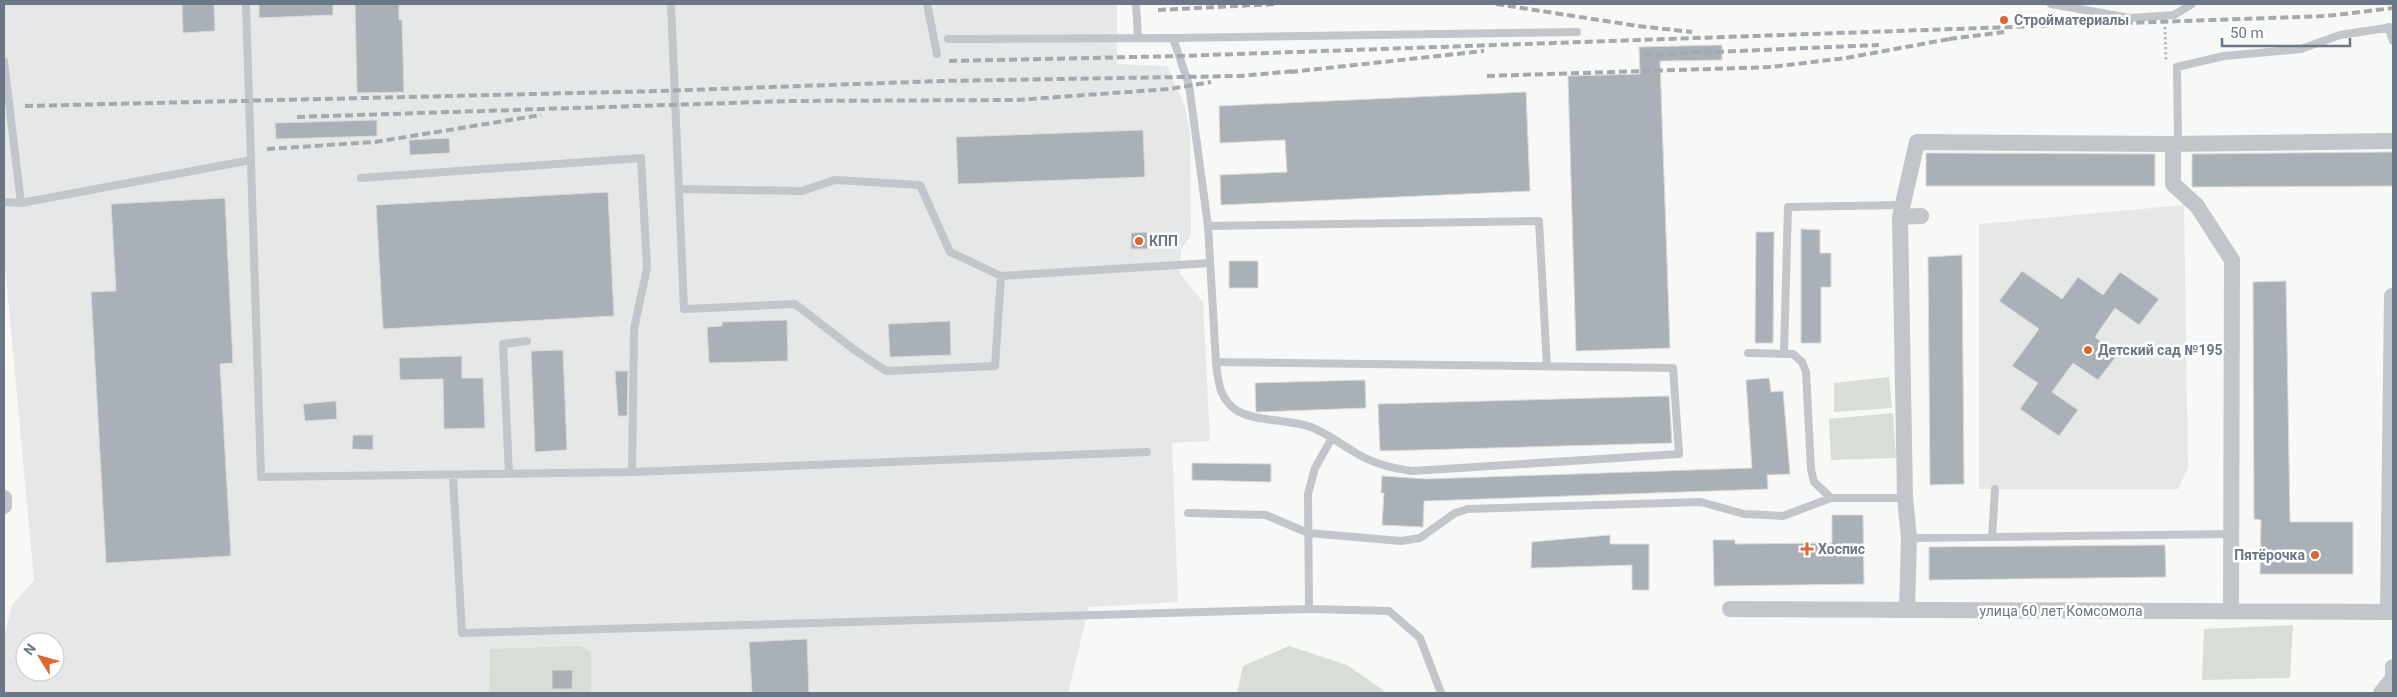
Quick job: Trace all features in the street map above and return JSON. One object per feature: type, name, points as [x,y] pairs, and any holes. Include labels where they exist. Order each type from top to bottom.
[{"type":"street","points":[[1908,610],[1909,538],[1905,498],[1901,211],[1917,142],[2176,144],[2393,141]]},
{"type":"street","points":[[2176,144],[2173,184],[2197,206],[2232,260],[2231,611]]},
{"type":"street","points":[[1901,211],[1921,216]]},
{"type":"street","points":[[2391,612],[2392,296]]},
{"type":"street","points":[[4,498],[4,506]]},
{"type":"street","name":"улица 60 лет Комсомола","points":[[1730,609],[2391,612]]},
{"type":"street","points":[[2381,693],[2393,678],[2393,667]]},
{"type":"lane","points":[[246,4],[261,477],[454,476],[632,472],[1146,452]]},
{"type":"lane","points":[[671,4],[684,309],[795,304],[856,351],[886,371],[995,366],[1001,276]]},
{"type":"lane","points":[[927,4],[937,54]]},
{"type":"lane","points":[[1136,4],[1138,37]]},
{"type":"lane","points":[[2051,4],[2130,18],[2174,15],[2192,4]]},
{"type":"lane","points":[[2176,144],[2177,67],[2224,56],[2302,50],[2340,35],[2391,27],[2393,41]]},
{"type":"lane","points":[[948,39],[1173,38],[1577,32]]},
{"type":"lane","points":[[1173,38],[1189,85],[1208,226],[1216,362],[1220,390],[1225,399],[1236,410],[1251,416],[1310,427],[1374,463],[1412,471],[1680,454],[1674,368],[1216,362]]},
{"type":"lane","points":[[4,61],[21,203]]},
{"type":"lane","points":[[361,178],[641,158],[647,268],[634,329],[632,472]]},
{"type":"lane","points":[[4,202],[21,203],[251,160]]},
{"type":"lane","points":[[679,189],[802,191],[835,180],[920,185],[950,252],[1001,276],[1210,263]]},
{"type":"lane","points":[[1784,353],[1788,207],[1901,211]]},
{"type":"lane","points":[[1208,226],[1539,221],[1546,367]]},
{"type":"lane","points":[[509,474],[503,344],[527,341]]},
{"type":"lane","points":[[1748,354],[1784,353],[1799,357],[1804,366],[1811,469],[1814,482],[1831,498]]},
{"type":"lane","points":[[1309,609],[1308,494],[1315,468],[1332,438]]},
{"type":"lane","points":[[454,476],[462,633],[1309,609],[1389,611],[1420,638],[1441,693]]},
{"type":"lane","points":[[1992,537],[1995,489]]},
{"type":"lane","points":[[1188,512],[1266,515],[1308,532],[1401,542],[1420,538],[1455,513],[1468,509],[1701,502],[1744,514],[1783,516],[1831,498],[1905,498]]},
{"type":"lane","points":[[1909,538],[2231,534]]},
{"type":"shaded area","points":[[4,4],[1117,4],[1117,64],[1167,66],[1184,104],[1190,132],[1191,235],[1181,249],[1180,274],[1203,302],[1210,441],[1172,443],[1178,602],[1089,607],[1068,693],[4,693],[4,638],[12,605],[34,580],[4,254]]},
{"type":"shaded area","points":[[2184,205],[2188,468],[2178,489],[1979,489],[1979,224]]},
{"type":"shaded area","points":[[1889,377],[1892,408],[1834,412],[1834,383]]},
{"type":"shaded area","points":[[1893,413],[1896,458],[1831,460],[1829,419]]},
{"type":"shaded area","points":[[2293,625],[2290,678],[2202,680],[2204,629]]},
{"type":"shaded area","points":[[580,646],[591,652],[591,693],[489,693],[490,649]]},
{"type":"shaded area","points":[[1289,646],[1347,665],[1387,693],[1237,693],[1243,666]]},
{"type":"building","points":[[182,4],[214,4],[215,31],[183,33]]},
{"type":"building","points":[[259,4],[333,4],[333,15],[259,18]]},
{"type":"building","points":[[355,4],[399,4],[399,20],[402,20],[404,92],[357,93]]},
{"type":"building","points":[[1722,45],[1722,60],[1660,61],[1670,348],[1576,351],[1568,76],[1640,74],[1639,47]]},
{"type":"building","points":[[1526,92],[1530,191],[1221,205],[1220,175],[1287,172],[1285,140],[1220,143],[1219,106]]},
{"type":"building","points":[[377,120],[377,136],[276,139],[275,123]]},
{"type":"building","points":[[1143,130],[1145,177],[958,184],[956,137]]},
{"type":"building","points":[[449,138],[450,153],[410,155],[409,140]]},
{"type":"building","points":[[2393,152],[2393,186],[2192,187],[2192,154]]},
{"type":"building","points":[[1926,153],[2155,154],[2155,186],[1926,186]]},
{"type":"building","points":[[608,192],[614,316],[383,329],[376,205]]},
{"type":"building","points":[[225,198],[233,363],[220,364],[231,556],[106,563],[91,292],[116,291],[111,204]]},
{"type":"building","points":[[1801,229],[1820,230],[1820,253],[1831,253],[1831,287],[1821,287],[1821,343],[1801,343]]},
{"type":"building","name":"КПП","points":[[1147,232],[1148,249],[1131,249],[1131,233]]},
{"type":"building","points":[[1756,232],[1774,232],[1773,343],[1755,343]]},
{"type":"building","points":[[1962,255],[1964,484],[1930,485],[1928,257]]},
{"type":"building","points":[[1229,261],[1258,261],[1258,288],[1229,288]]},
{"type":"building","name":"Детский сад №195","points":[[2022,271],[2062,299],[2078,277],[2103,295],[2120,272],[2159,299],[2139,325],[2115,308],[2095,337],[2118,354],[2098,380],[2073,363],[2052,392],[2078,410],[2059,436],[2020,409],[2038,383],[2012,366],[2039,329],[1999,301]]},
{"type":"building","points":[[2286,281],[2290,522],[2353,522],[2353,574],[2260,574],[2261,520],[2254,519],[2253,282]]},
{"type":"building","points":[[787,320],[788,361],[709,363],[707,327],[722,326],[722,322]]},
{"type":"building","points":[[950,321],[951,355],[890,357],[888,324]]},
{"type":"building","points":[[563,350],[567,450],[535,452],[531,351]]},
{"type":"building","points":[[462,356],[462,378],[483,378],[485,428],[444,429],[443,379],[400,380],[399,358]]},
{"type":"building","points":[[615,371],[628,371],[627,416],[618,416]]},
{"type":"building","points":[[1769,378],[1771,392],[1783,391],[1790,474],[1767,475],[1768,489],[1424,501],[1423,527],[1382,525],[1384,493],[1381,493],[1382,476],[1426,479],[1752,468],[1746,380]]},
{"type":"building","points":[[1365,380],[1366,408],[1256,412],[1255,383]]},
{"type":"building","points":[[1669,396],[1672,443],[1380,451],[1378,404]]},
{"type":"building","points":[[336,401],[337,419],[305,421],[303,404]]},
{"type":"building","points":[[353,435],[373,435],[373,450],[352,449]]},
{"type":"building","points":[[1192,463],[1271,464],[1271,482],[1192,480]]},
{"type":"building","name":"Хоспис","points":[[1832,515],[1863,515],[1864,584],[1714,586],[1713,540],[1735,540],[1735,544],[1832,543]]},
{"type":"building","points":[[1610,535],[1610,544],[1649,544],[1649,590],[1632,590],[1632,565],[1531,568],[1532,542]]},
{"type":"building","points":[[2165,545],[2166,577],[1929,580],[1929,547]]},
{"type":"building","points":[[807,639],[809,693],[752,693],[749,642]]},
{"type":"building","points":[[552,670],[573,670],[572,689],[552,689]]},
{"type":"railway","points":[[1158,10],[1277,4]]},
{"type":"railway","points":[[1496,4],[1638,26],[1692,32]]},
{"type":"railway","points":[[949,61],[1180,56],[2327,16],[2393,8]]},
{"type":"railway","points":[[1949,39],[2004,32]]},
{"type":"railway","points":[[1487,76],[1771,67],[1846,58],[1955,38]]},
{"type":"railway","points":[[1644,55],[1879,45]]},
{"type":"railway","points":[[1290,72],[1484,51]]},
{"type":"railway","points":[[25,106],[661,91],[941,81],[1240,76],[1295,71]]},
{"type":"railway","points":[[297,117],[791,101],[1017,100],[1169,89],[1211,82]]},
{"type":"railway","points":[[267,149],[375,142],[541,115]]},
{"type":"place","name":"Стройматериалы","points":[[2004,20]]},
{"type":"place","name":"КПП","points":[[1139,241]]},
{"type":"place","name":"Детский сад №195","points":[[2088,350]]},
{"type":"place","name":"Хоспис","points":[[1807,549]]},
{"type":"place","name":"Пятёрочка","points":[[2315,555]]}]
